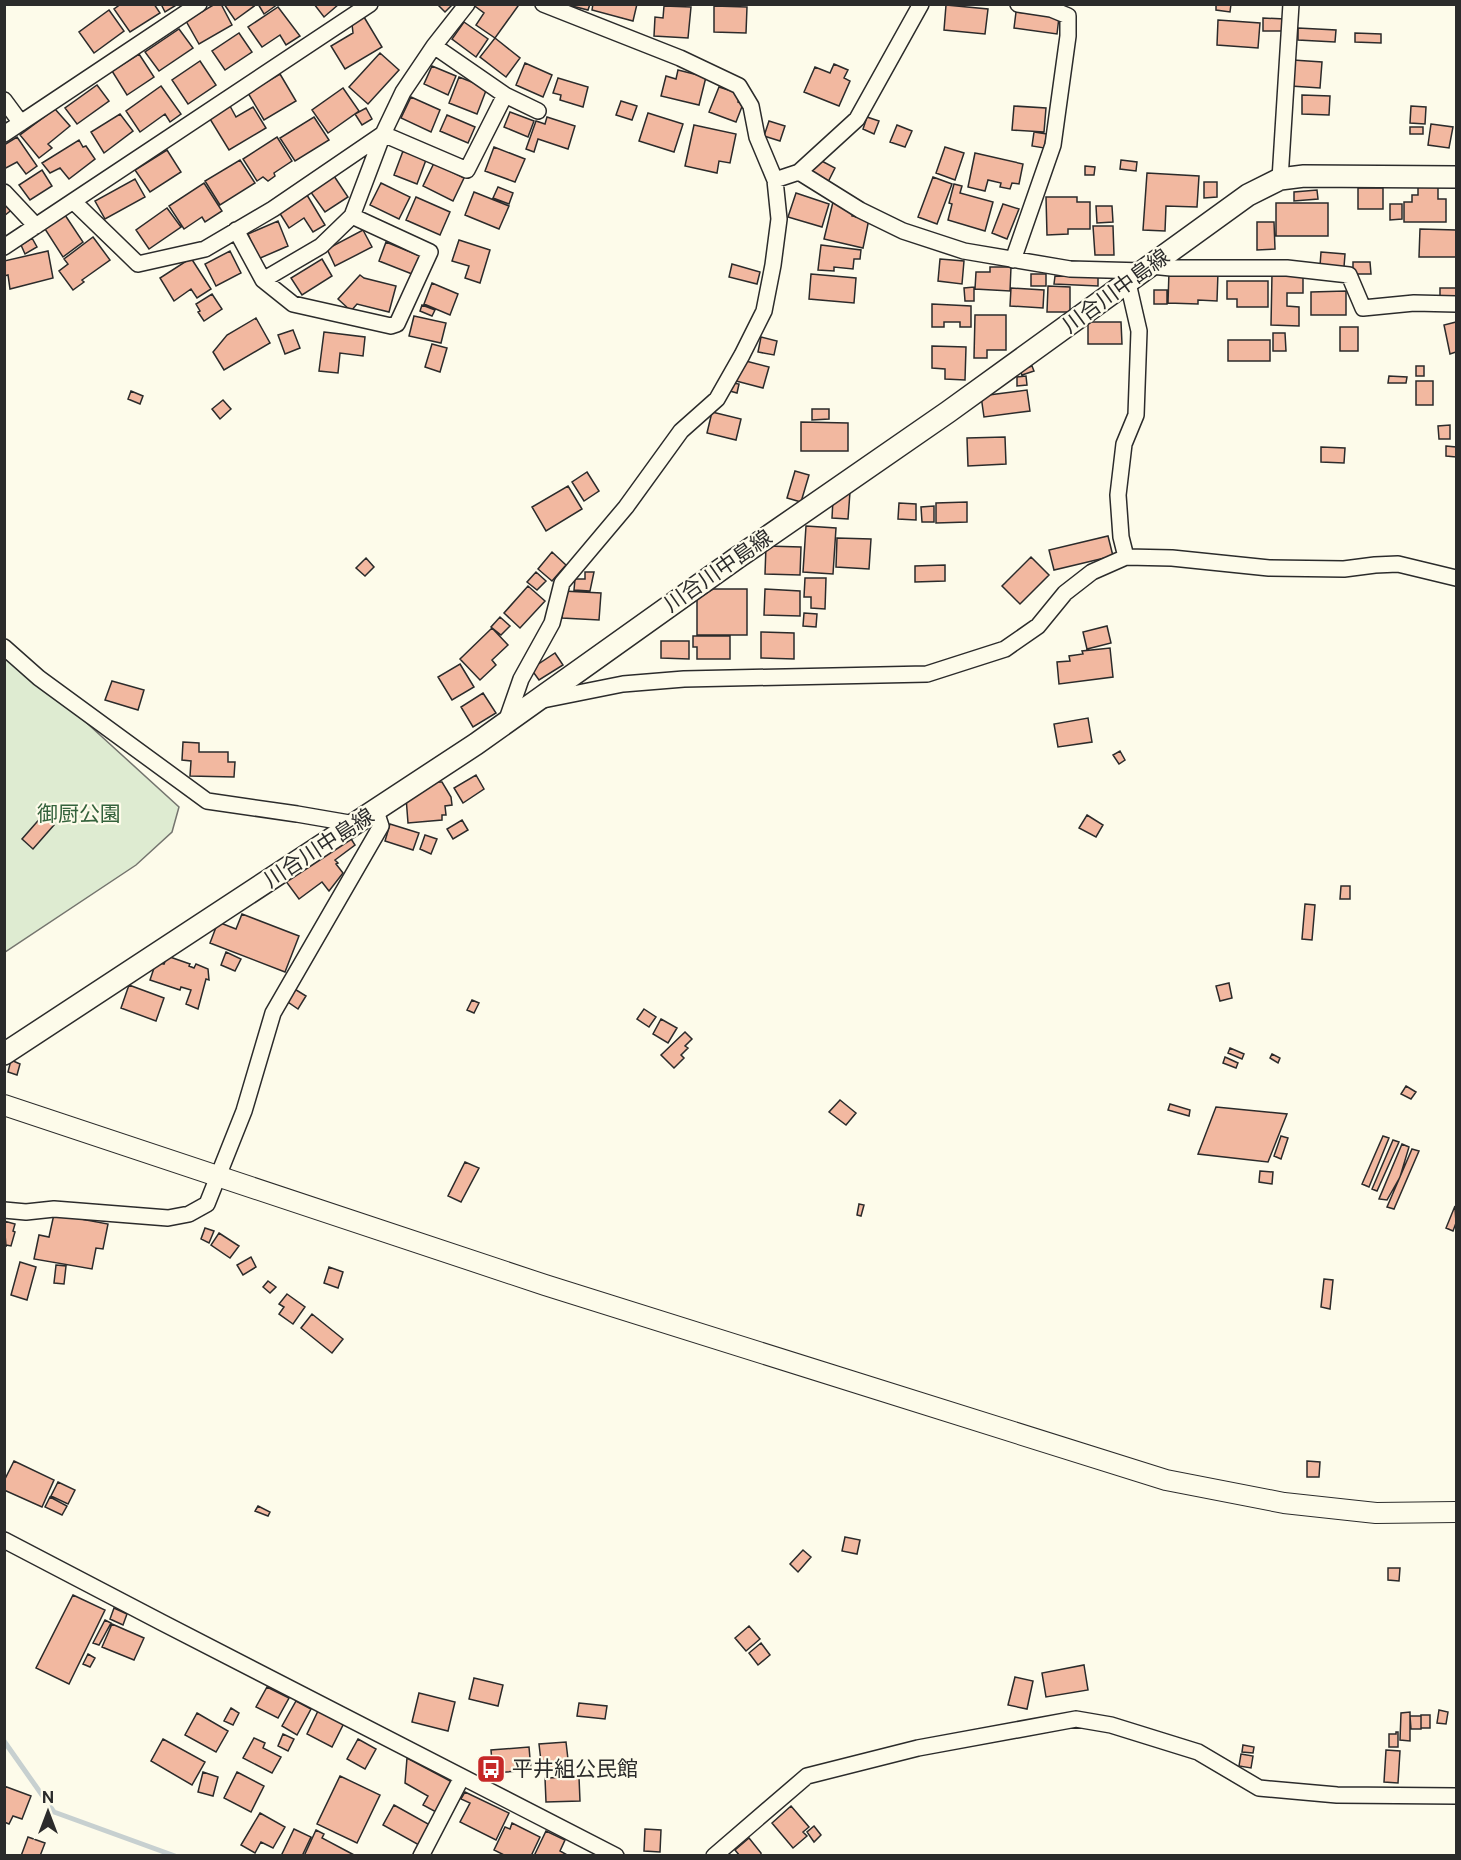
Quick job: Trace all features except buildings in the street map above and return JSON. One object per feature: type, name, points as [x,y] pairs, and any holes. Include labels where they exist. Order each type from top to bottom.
[{"type":"main road","name":"川合川中島線","points":[[4,1054],[376,811],[506,722],[948,412],[1248,195],[1280,179],[1304,176],[1456,177]]},
{"type":"street","points":[[4,134],[199,4]]},
{"type":"street","points":[[4,247],[370,4]]},
{"type":"street","points":[[263,280],[321,246],[352,216],[382,134],[403,93],[434,46],[467,4]]},
{"type":"street","points":[[506,722],[521,679],[552,623],[562,583],[626,507],[681,431],[717,399],[742,355],[764,311],[773,265],[778,219],[775,180],[757,137],[751,106],[739,86],[680,58],[543,4]]},
{"type":"street","points":[[775,180],[799,172],[857,119],[921,4]]},
{"type":"street","points":[[1013,260],[1053,145],[1068,36],[1068,16],[1051,9],[1018,4]]},
{"type":"street","points":[[1280,179],[1291,4]]},
{"type":"street","points":[[434,46],[505,95],[538,111]]},
{"type":"street","points":[[382,134],[467,170],[505,95]]},
{"type":"street","points":[[4,100],[21,123]]},
{"type":"street","points":[[74,202],[138,264],[205,249],[273,209],[382,134]]},
{"type":"street","points":[[799,172],[860,210],[903,231],[964,251],[1070,269],[1141,273],[1171,268],[1287,268],[1349,275],[1363,308],[1414,303],[1456,304]]},
{"type":"street","points":[[4,192],[36,226]]},
{"type":"street","points":[[236,230],[263,280],[293,304],[391,326],[397,324],[430,252],[352,216]]},
{"type":"street","points":[[1125,557],[1118,495],[1124,444],[1136,415],[1141,273]]},
{"type":"street","points":[[532,703],[623,684],[674,680],[751,676],[927,674],[1005,649],[1038,626],[1065,593],[1092,572],[1125,557],[1172,558],[1269,568],[1344,569],[1398,564],[1456,578]]},
{"type":"street","points":[[4,647],[39,678],[207,801],[355,824]]},
{"type":"street","points":[[4,1210],[26,1212],[54,1209],[168,1218],[189,1214],[207,1204],[244,1111],[273,1013],[381,826],[376,811]]},
{"type":"street","points":[[4,1105],[545,1285],[1166,1480],[1284,1503],[1364,1512],[1456,1512]]},
{"type":"street","points":[[4,1540],[616,1856]]},
{"type":"street","points":[[714,1856],[807,1776],[918,1748],[1076,1719],[1111,1725],[1198,1752],[1259,1788],[1337,1796],[1456,1796]]},
{"type":"street","points":[[421,1856],[462,1777]]},
{"type":"green space","name":"御厨公園","points":[[5,657],[78,715],[179,807],[172,832],[136,865],[5,952]]},
{"type":"waterway","points":[[4,1741],[54,1812],[175,1856]]},
{"type":"place","name":"平井組公民館","points":[[491,1769]]}]
